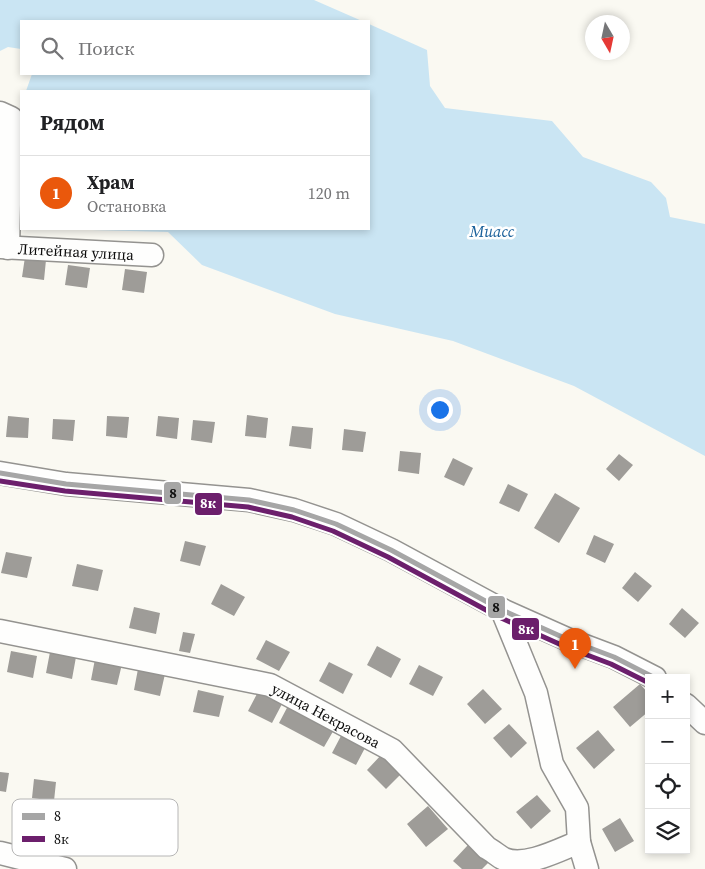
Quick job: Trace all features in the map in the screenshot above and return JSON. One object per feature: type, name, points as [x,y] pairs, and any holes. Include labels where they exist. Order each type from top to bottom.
[{"type":"street","points":[[0,113],[11,118],[4,247]]},
{"type":"street","name":"Литейная улица","points":[[4,247],[152,255]]},
{"type":"street","points":[[0,473],[66,484],[249,500],[294,510],[354,532],[502,610],[569,640],[614,657],[647,674]]},
{"type":"street","points":[[502,610],[536,693],[552,764],[577,808],[579,842],[587,869]]},
{"type":"street","name":"улица Некрасова","points":[[0,631],[270,685],[392,750],[488,848],[505,859],[523,862],[579,842]]},
{"type":"street","points":[[690,709],[705,723]]},
{"type":"street","points":[[12,856],[65,869]]},
{"type":"water","points":[[0,0],[314,0],[360,20],[20,20],[20,49],[8,47],[0,51]]},
{"type":"water","name":"Миасс","points":[[370,24],[427,50],[430,86],[445,108],[552,121],[583,157],[651,182],[666,198],[670,217],[705,224],[705,456],[574,386],[453,341],[335,314],[202,265],[168,232],[91,230],[370,230],[370,90],[26,90],[32,75],[370,75]]},
{"type":"building","points":[[25,257],[46,260],[44,280],[22,277]]},
{"type":"building","points":[[68,265],[90,268],[87,288],[65,285]]},
{"type":"building","points":[[125,269],[147,272],[144,293],[122,290]]},
{"type":"building","points":[[247,415],[268,418],[266,438],[245,436]]},
{"type":"building","points":[[8,416],[29,418],[28,438],[6,437]]},
{"type":"building","points":[[107,416],[129,417],[127,438],[106,436]]},
{"type":"building","points":[[158,416],[179,418],[177,439],[156,436]]},
{"type":"building","points":[[53,419],[75,420],[73,441],[52,439]]},
{"type":"building","points":[[193,420],[215,422],[212,443],[191,440]]},
{"type":"building","points":[[292,426],[313,428],[311,449],[289,446]]},
{"type":"building","points":[[344,429],[366,432],[363,452],[342,450]]},
{"type":"building","points":[[400,451],[421,453],[419,474],[398,471]]},
{"type":"building","points":[[619,454],[633,465],[619,481],[606,469]]},
{"type":"building","points":[[453,458],[473,468],[464,486],[444,477]]},
{"type":"building","points":[[508,484],[528,494],[519,512],[499,503]]},
{"type":"building","points":[[555,493],[580,508],[559,543],[534,528]]},
{"type":"building","points":[[594,535],[614,544],[605,563],[586,554]]},
{"type":"building","points":[[185,541],[206,546],[200,566],[180,561]]},
{"type":"building","points":[[6,552],[32,557],[27,578],[1,573]]},
{"type":"building","points":[[77,564],[103,570],[98,591],[72,586]]},
{"type":"building","points":[[635,572],[652,586],[638,602],[622,588]]},
{"type":"building","points":[[221,584],[245,597],[234,616],[211,604]]},
{"type":"building","points":[[134,607],[160,613],[156,634],[129,628]]},
{"type":"building","points":[[682,608],[699,623],[685,638],[669,624]]},
{"type":"building","points":[[183,632],[195,634],[190,653],[179,651]]},
{"type":"building","points":[[266,640],[290,652],[279,671],[256,659]]},
{"type":"building","points":[[377,646],[401,659],[391,678],[367,665]]},
{"type":"building","points":[[11,651],[37,656],[33,678],[7,672]]},
{"type":"building","points":[[50,652],[76,657],[72,679],[46,673]]},
{"type":"building","points":[[95,659],[122,664],[117,685],[91,680]]},
{"type":"building","points":[[329,662],[353,674],[343,694],[319,681]]},
{"type":"building","points":[[419,665],[443,677],[433,696],[409,684]]},
{"type":"building","points":[[138,669],[165,674],[160,696],[134,690]]},
{"type":"building","points":[[640,684],[645,690],[645,714],[630,727],[613,707]]},
{"type":"building","points":[[483,689],[502,709],[485,724],[467,704]]},
{"type":"building","points":[[198,690],[224,696],[219,717],[193,712]]},
{"type":"building","points":[[258,692],[282,704],[272,723],[248,711]]},
{"type":"building","points":[[289,704],[335,728],[324,747],[279,723]]},
{"type":"building","points":[[509,724],[527,743],[511,758],[493,738]]},
{"type":"building","points":[[598,730],[615,750],[594,769],[576,748]]},
{"type":"building","points":[[342,734],[366,746],[356,765],[332,753]]},
{"type":"building","points":[[382,754],[402,773],[386,789],[367,770]]},
{"type":"building","points":[[0,772],[9,773],[6,792],[0,791]]},
{"type":"building","points":[[34,779],[56,782],[54,799],[32,798]]},
{"type":"building","points":[[537,795],[551,811],[531,829],[516,812]]},
{"type":"building","points":[[428,806],[448,829],[426,847],[407,824]]},
{"type":"building","points":[[620,818],[634,841],[615,852],[602,829]]},
{"type":"building","points":[[468,845],[488,863],[482,869],[462,869],[453,861]]},
{"type":"transit line","name":"8","points":[[0,473],[66,484],[249,500],[294,510],[336,524],[391,550],[502,610],[569,640],[614,657],[647,674]]},
{"type":"transit line","name":"8к","points":[[0,481],[65,491],[248,507],[292,517],[333,531],[388,557],[499,617],[566,647],[611,664],[645,681]]},
{"type":"place","name":"Храм","points":[[575,669]]}]
